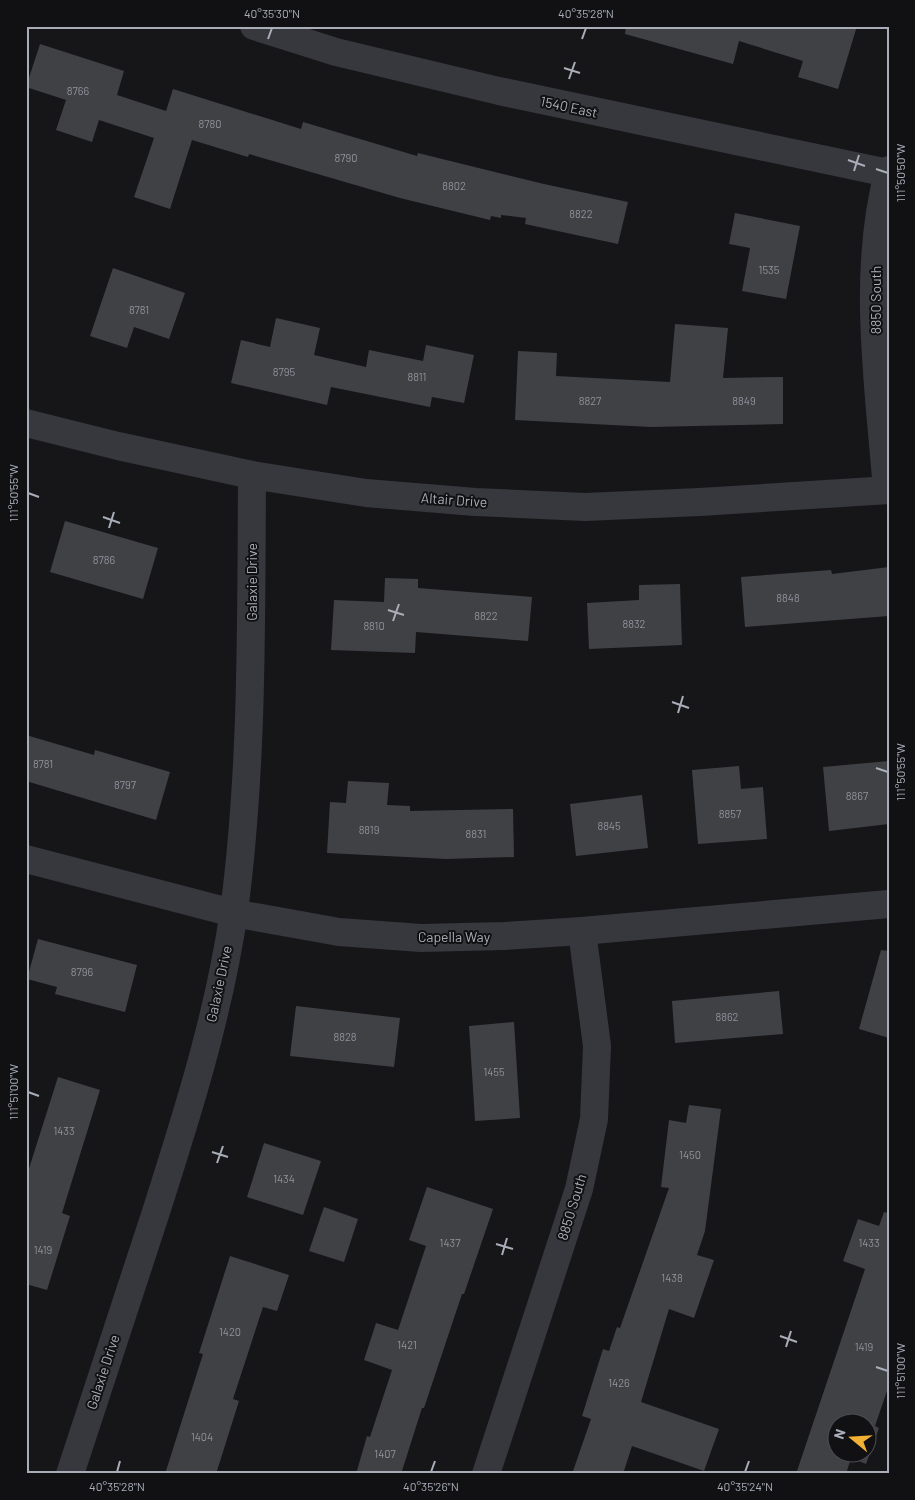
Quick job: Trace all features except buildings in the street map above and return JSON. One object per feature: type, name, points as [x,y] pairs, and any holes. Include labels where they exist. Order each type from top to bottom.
[{"type":"street","name":"1540 East","points":[[254,26],[336,52],[499,91],[888,172]]},
{"type":"street","name":"8850 South","points":[[888,172],[879,220],[875,282],[876,344],[888,490]]},
{"type":"street","name":"Altair Drive","points":[[26,423],[118,446],[252,475],[366,493],[475,502],[585,507],[888,490]]},
{"type":"street","name":"Galaxie Drive","points":[[70,1474],[190,1105],[217,1000],[233,913],[246,800],[251,667],[252,475]]},
{"type":"street","name":"Capella Way","points":[[26,859],[233,913],[339,932],[421,938],[505,936],[582,931],[889,904]]},
{"type":"street","name":"8850 South","points":[[486,1474],[580,1189],[594,1118],[597,1046],[582,931]]}]
